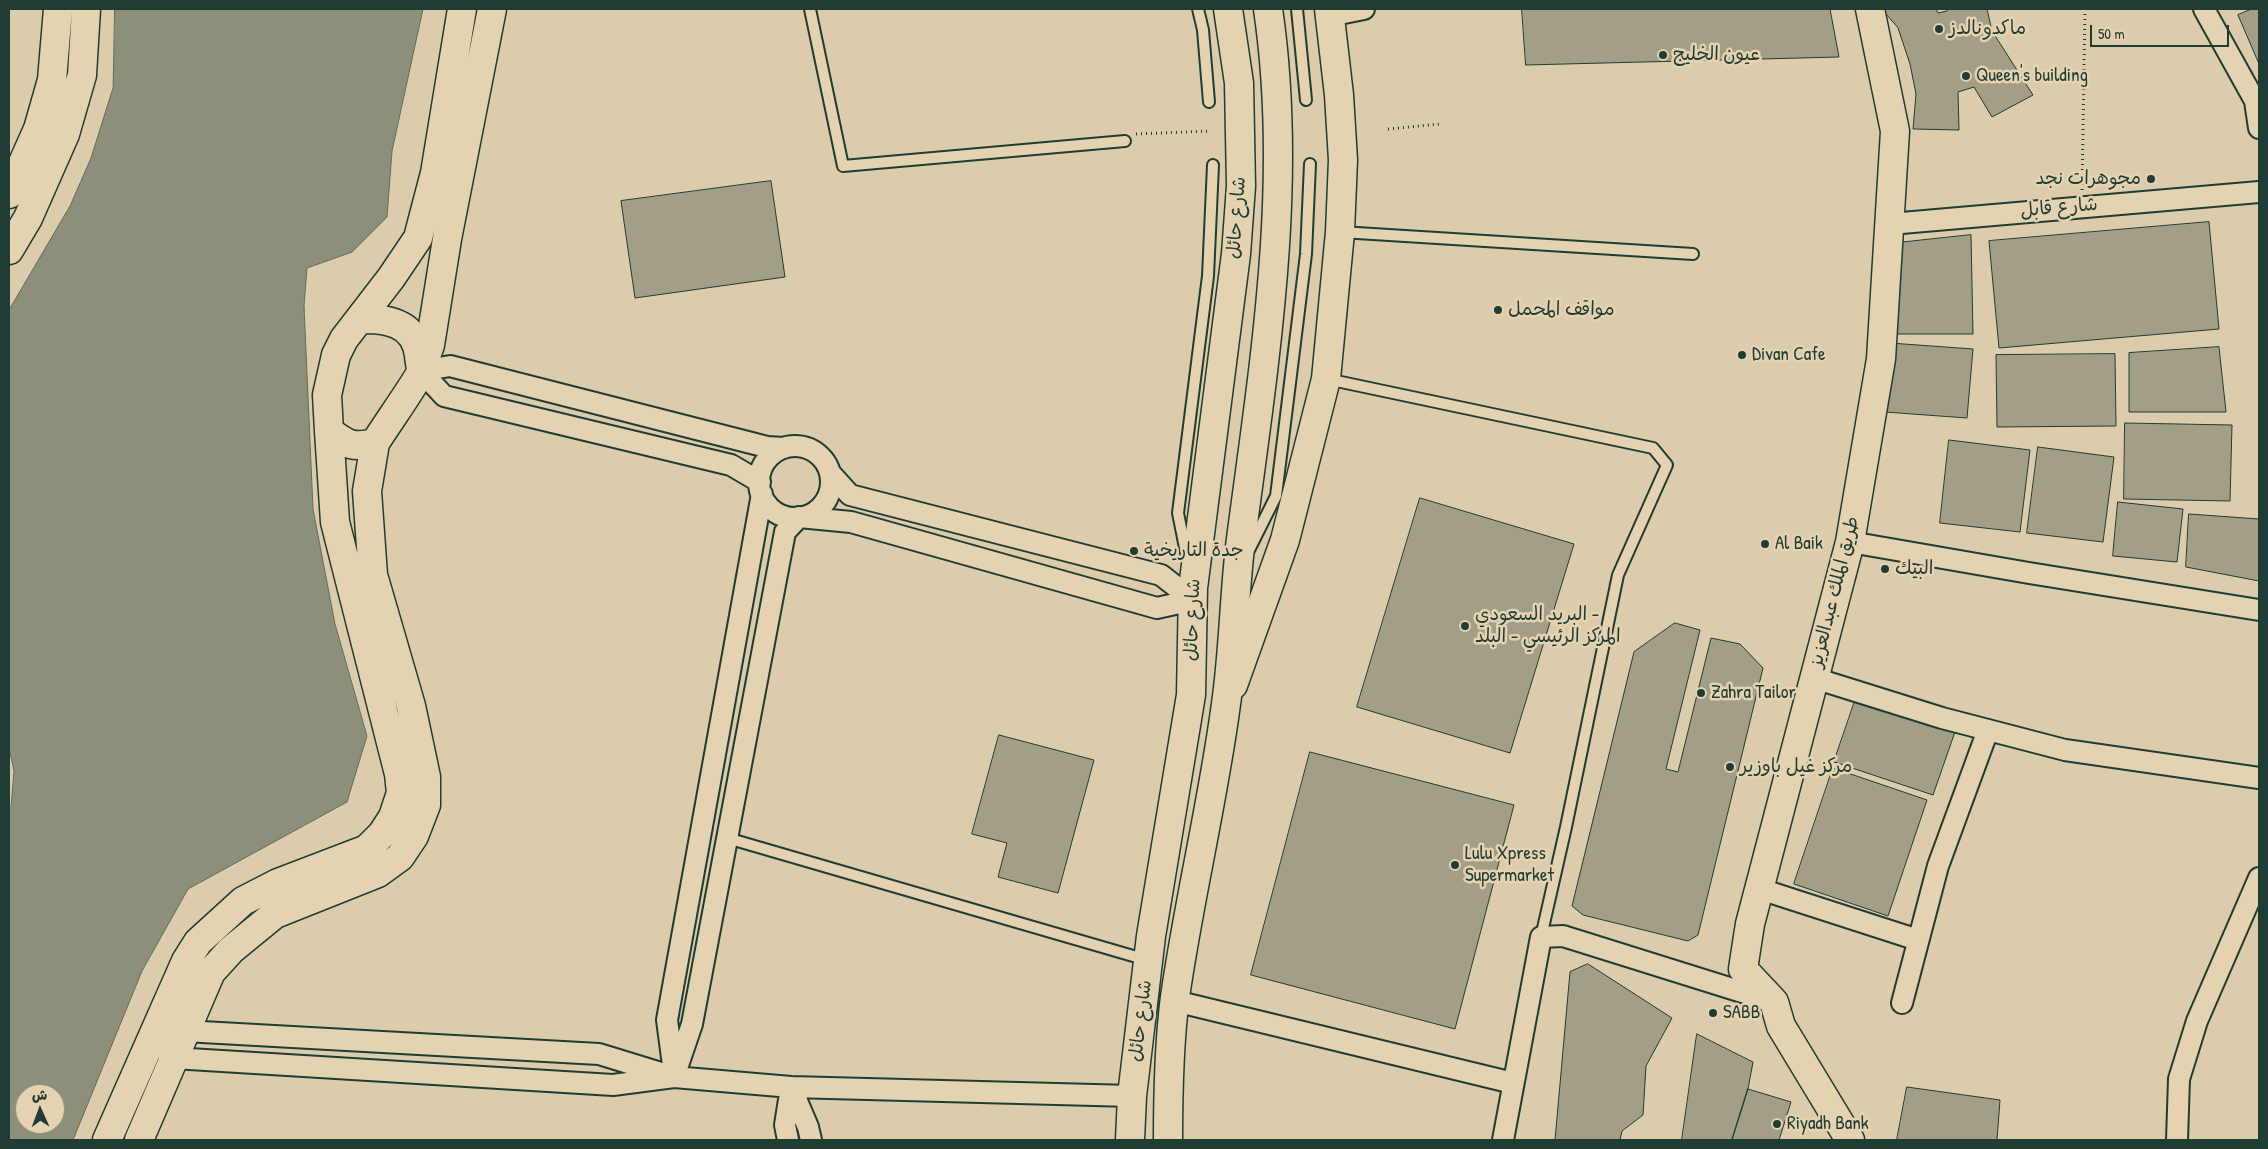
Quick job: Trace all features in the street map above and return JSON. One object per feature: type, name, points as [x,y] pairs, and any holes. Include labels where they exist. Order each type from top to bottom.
[{"type":"main road","points":[[9,194],[38,129],[52,80],[58,9]]},
{"type":"main road","points":[[9,250],[28,218],[65,134],[82,75],[86,9]]},
{"type":"main road","points":[[107,1140],[186,961],[198,942],[216,923],[244,901],[278,883],[367,849],[382,834],[393,817],[401,793],[399,774],[346,573],[335,522],[326,395],[330,373],[344,339],[360,320],[418,238],[434,174],[462,9]]},
{"type":"main road","points":[[138,1140],[211,972],[231,950],[274,914],[378,873],[400,857],[414,836],[426,805],[426,777],[411,706],[373,575],[367,491],[375,443],[421,371],[430,345],[447,239],[492,9]]},
{"type":"main road","name":"شارع حائل","points":[[1130,1140],[1132,1096],[1148,960],[1191,695],[1193,594],[1236,254],[1241,186],[1239,83],[1228,9]]},
{"type":"main road","name":"شارع حائل","points":[[1168,1140],[1175,1001],[1189,908],[1226,703],[1236,576],[1276,242],[1279,115],[1274,48],[1268,9]]},
{"type":"main road","name":"طريق الملك عبدالعزيز","points":[[1850,1140],[1781,1026],[1774,1002],[1743,969],[1750,924],[1850,542],[1881,359],[1895,131],[1870,9]]},
{"type":"main road","points":[[1226,703],[1284,540],[1326,379],[1340,232],[1343,160],[1329,13]]},
{"type":"main road","points":[[360,320],[380,318],[400,326],[413,337],[418,349],[421,371]]},
{"type":"main road","points":[[329,431],[343,442],[358,447],[375,443]]},
{"type":"street","points":[[1329,13],[1364,9]]},
{"type":"street","points":[[2204,9],[2255,101],[2259,128]]},
{"type":"street","name":"شارع قابل","points":[[1890,224],[2259,192]]},
{"type":"street","points":[[421,371],[450,366],[767,447],[784,448],[796,446],[813,451],[826,463],[831,474],[850,495],[1160,576],[1193,594]]},
{"type":"street","points":[[421,371],[444,396],[731,465],[761,488],[767,504],[776,512],[786,516],[851,522],[1157,608],[1193,594]]},
{"type":"street","points":[[674,1077],[667,1020],[761,488],[761,471],[766,461],[774,453],[784,448]]},
{"type":"street","points":[[674,1077],[692,1024],[785,532],[799,517],[810,514],[824,503],[831,486],[831,474]]},
{"type":"street","points":[[1850,542],[2259,610]]},
{"type":"street","points":[[1814,678],[1942,718],[2065,750],[2259,778]]},
{"type":"street","points":[[1902,1003],[1938,866],[1988,730]]},
{"type":"street","points":[[2177,1140],[2179,1079],[2194,1030],[2259,878]]},
{"type":"street","points":[[1760,888],[1918,940]]},
{"type":"street","points":[[1502,1140],[1540,937],[1563,936],[1774,1002]]},
{"type":"street","points":[[1175,1001],[1513,1083]]},
{"type":"street","points":[[152,1037],[184,1031],[599,1054],[674,1077],[791,1087],[1132,1096]]},
{"type":"street","points":[[152,1037],[173,1058],[613,1085],[674,1077]]},
{"type":"street","points":[[788,1140],[785,1124],[791,1087]]},
{"type":"street","points":[[791,1087],[808,1127],[811,1140]]},
{"type":"lane","points":[[810,9],[843,166],[1125,141]]},
{"type":"lane","points":[[1198,9],[1203,30],[1209,102]]},
{"type":"lane","points":[[1297,9],[1306,100]]},
{"type":"lane","points":[[1236,576],[1276,496],[1306,254],[1310,164]]},
{"type":"lane","points":[[1193,594],[1178,513],[1208,276],[1213,165]]},
{"type":"lane","points":[[1340,232],[1693,254]]},
{"type":"lane","points":[[1326,379],[1653,448],[1668,465],[1618,575],[1566,827],[1540,937]]},
{"type":"lane","points":[[727,838],[1148,960]]},
{"type":"path","points":[[2082,206],[2085,9]]},
{"type":"path","points":[[1388,129],[1440,124]]},
{"type":"path","points":[[1136,134],[1211,131]]},
{"type":"shaded area","points":[[115,9],[423,9],[392,151],[387,217],[352,252],[307,268],[304,306],[313,509],[335,624],[367,736],[347,802],[188,889],[142,971],[73,1140],[9,1140],[9,810],[11,807],[14,771],[9,748],[9,310],[70,206],[91,158],[113,88]]},
{"type":"building","points":[[1522,9],[1830,9],[1839,57],[1526,65]]},
{"type":"building","name":"Queen's building","points":[[1882,9],[1936,9],[1938,13],[1947,11],[1947,9],[1987,9],[1992,31],[2033,95],[1992,117],[1974,87],[1958,92],[1959,130],[1913,129],[1916,94],[1910,64],[1898,28]]},
{"type":"building","points":[[2252,9],[2259,9],[2259,64],[2238,15]]},
{"type":"building","points":[[771,181],[785,277],[635,298],[621,201]]},
{"type":"building","points":[[2209,222],[2219,329],[1999,348],[1989,241]]},
{"type":"building","points":[[1971,235],[1973,334],[1891,334],[1897,243]]},
{"type":"building","points":[[1890,343],[1973,349],[1967,418],[1885,412]]},
{"type":"building","points":[[2219,347],[2226,412],[2129,412],[2129,353]]},
{"type":"building","points":[[2115,354],[2116,426],[1997,427],[1996,355]]},
{"type":"building","points":[[2125,423],[2232,425],[2230,501],[2124,499]]},
{"type":"building","points":[[1949,440],[2030,450],[2020,532],[1940,523]]},
{"type":"building","points":[[2038,447],[2114,457],[2103,542],[2027,533]]},
{"type":"building","name":"البريد السعودي - المركز الرئيسي - البلد","points":[[1420,498],[1574,544],[1510,753],[1357,707]]},
{"type":"building","points":[[2118,502],[2183,509],[2177,562],[2113,556]]},
{"type":"building","points":[[2189,514],[2259,519],[2259,581],[2186,567]]},
{"type":"building","points":[[1675,623],[1700,630],[1666,769],[1678,772],[1711,638],[1740,644],[1763,668],[1698,935],[1688,941],[1583,915],[1572,906],[1634,652]]},
{"type":"building","points":[[1857,695],[1956,729],[1933,795],[1834,762]]},
{"type":"building","points":[[999,735],[1094,760],[1058,893],[998,877],[1007,843],[972,834]]},
{"type":"building","points":[[1310,752],[1514,805],[1455,1029],[1251,975]]},
{"type":"building","points":[[1833,768],[1927,800],[1888,916],[1794,884]]},
{"type":"building","points":[[1588,964],[1672,1018],[1646,1066],[1643,1115],[1622,1131],[1620,1140],[1555,1140],[1570,972]]},
{"type":"building","points":[[1697,1034],[1753,1062],[1748,1089],[1732,1140],[1682,1140]]},
{"type":"building","points":[[1907,1087],[2000,1100],[1997,1140],[1897,1140]]},
{"type":"building","points":[[1748,1089],[1791,1102],[1779,1140],[1732,1140]]},
{"type":"place","name":"ماكدونالدز","points":[[1939,29]]},
{"type":"place","name":"عيون الخليج","points":[[1663,55]]},
{"type":"place","name":"Queen's building","points":[[1966,76]]},
{"type":"place","name":"مجوهرات نجد","points":[[2151,179]]},
{"type":"place","name":"مواقف المحمل","points":[[1498,310]]},
{"type":"place","name":"Divan Cafe","points":[[1742,355]]},
{"type":"place","name":"Al Baik","points":[[1765,544]]},
{"type":"place","name":"جدة التاريخية","points":[[1134,551]]},
{"type":"place","name":"البيك","points":[[1885,569]]},
{"type":"place","name":"البريد السعودي - المركز الرئيسي - البلد","points":[[1465,626]]},
{"type":"place","name":"Zahra Tailor","points":[[1701,693]]},
{"type":"place","name":"مركز غيل باوزير","points":[[1730,767]]},
{"type":"place","name":"Lulu Xpress Supermarket","points":[[1455,865]]},
{"type":"place","name":"SABB","points":[[1713,1013]]},
{"type":"place","name":"Riyadh Bank","points":[[1777,1124]]}]
